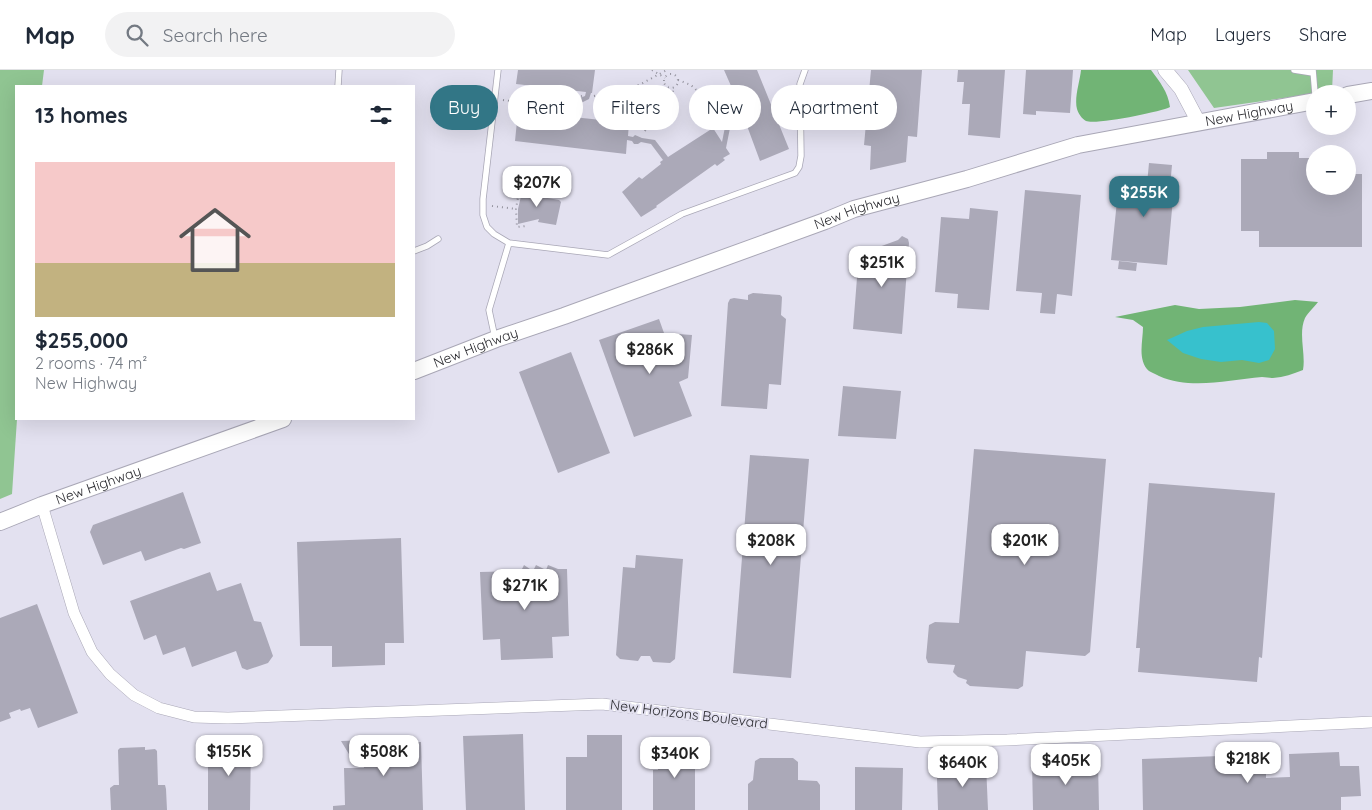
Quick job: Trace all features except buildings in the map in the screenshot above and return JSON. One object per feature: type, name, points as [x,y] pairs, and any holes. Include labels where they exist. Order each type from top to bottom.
[{"type":"main road","points":[[1356,94],[1372,91]]},
{"type":"main road","name":"New Highway","points":[[415,371],[496,339],[582,310],[854,209],[1078,145],[1306,103]]},
{"type":"main road","name":"New Highway","points":[[0,522],[42,505],[280,420]]},
{"type":"street","points":[[1165,70],[1181,89],[1199,123]]},
{"type":"street","name":"New Horizons Boulevard","points":[[42,505],[74,612],[92,652],[110,674],[134,695],[160,708],[194,717],[228,718],[602,704],[920,742],[1007,740],[1372,722]]},
{"type":"lane","points":[[338,85],[339,70]]},
{"type":"lane","points":[[498,70],[483,199],[483,215],[487,227],[509,244],[608,255],[682,214],[794,173],[800,166],[800,84],[805,70]]},
{"type":"lane","points":[[1294,70],[1313,71],[1314,85]]},
{"type":"lane","points":[[415,251],[438,239]]},
{"type":"lane","points":[[496,339],[489,310],[509,244]]},
{"type":"path","points":[[652,70],[666,78]]},
{"type":"path","points":[[637,85],[667,70]]},
{"type":"path","points":[[666,78],[672,74],[678,80],[690,85]]},
{"type":"path","points":[[666,78],[667,85]]},
{"type":"path","points":[[676,85],[678,80]]},
{"type":"path","points":[[502,100],[508,101]]},
{"type":"path","points":[[520,178],[516,209],[517,227],[526,226]]},
{"type":"path","points":[[492,206],[516,209]]},
{"type":"green space","points":[[0,70],[44,70],[42,85],[15,85],[15,420],[17,420],[12,494],[0,499]]},
{"type":"green space","points":[[1081,70],[1151,70],[1165,92],[1170,107],[1128,117],[1092,122],[1086,121],[1079,114],[1076,105]]},
{"type":"green space","points":[[1188,70],[1333,70],[1332,85],[1306,85],[1306,95],[1214,108]]},
{"type":"green space","points":[[1295,300],[1318,302],[1306,316],[1303,324],[1303,370],[1273,378],[1262,377],[1197,383],[1171,380],[1159,376],[1149,371],[1143,361],[1143,327],[1133,320],[1115,317],[1175,305],[1199,309],[1240,307]]},
{"type":"water","points":[[1267,323],[1274,331],[1275,349],[1269,360],[1259,363],[1242,360],[1221,362],[1201,359],[1183,353],[1167,340],[1187,331],[1203,327]]}]
